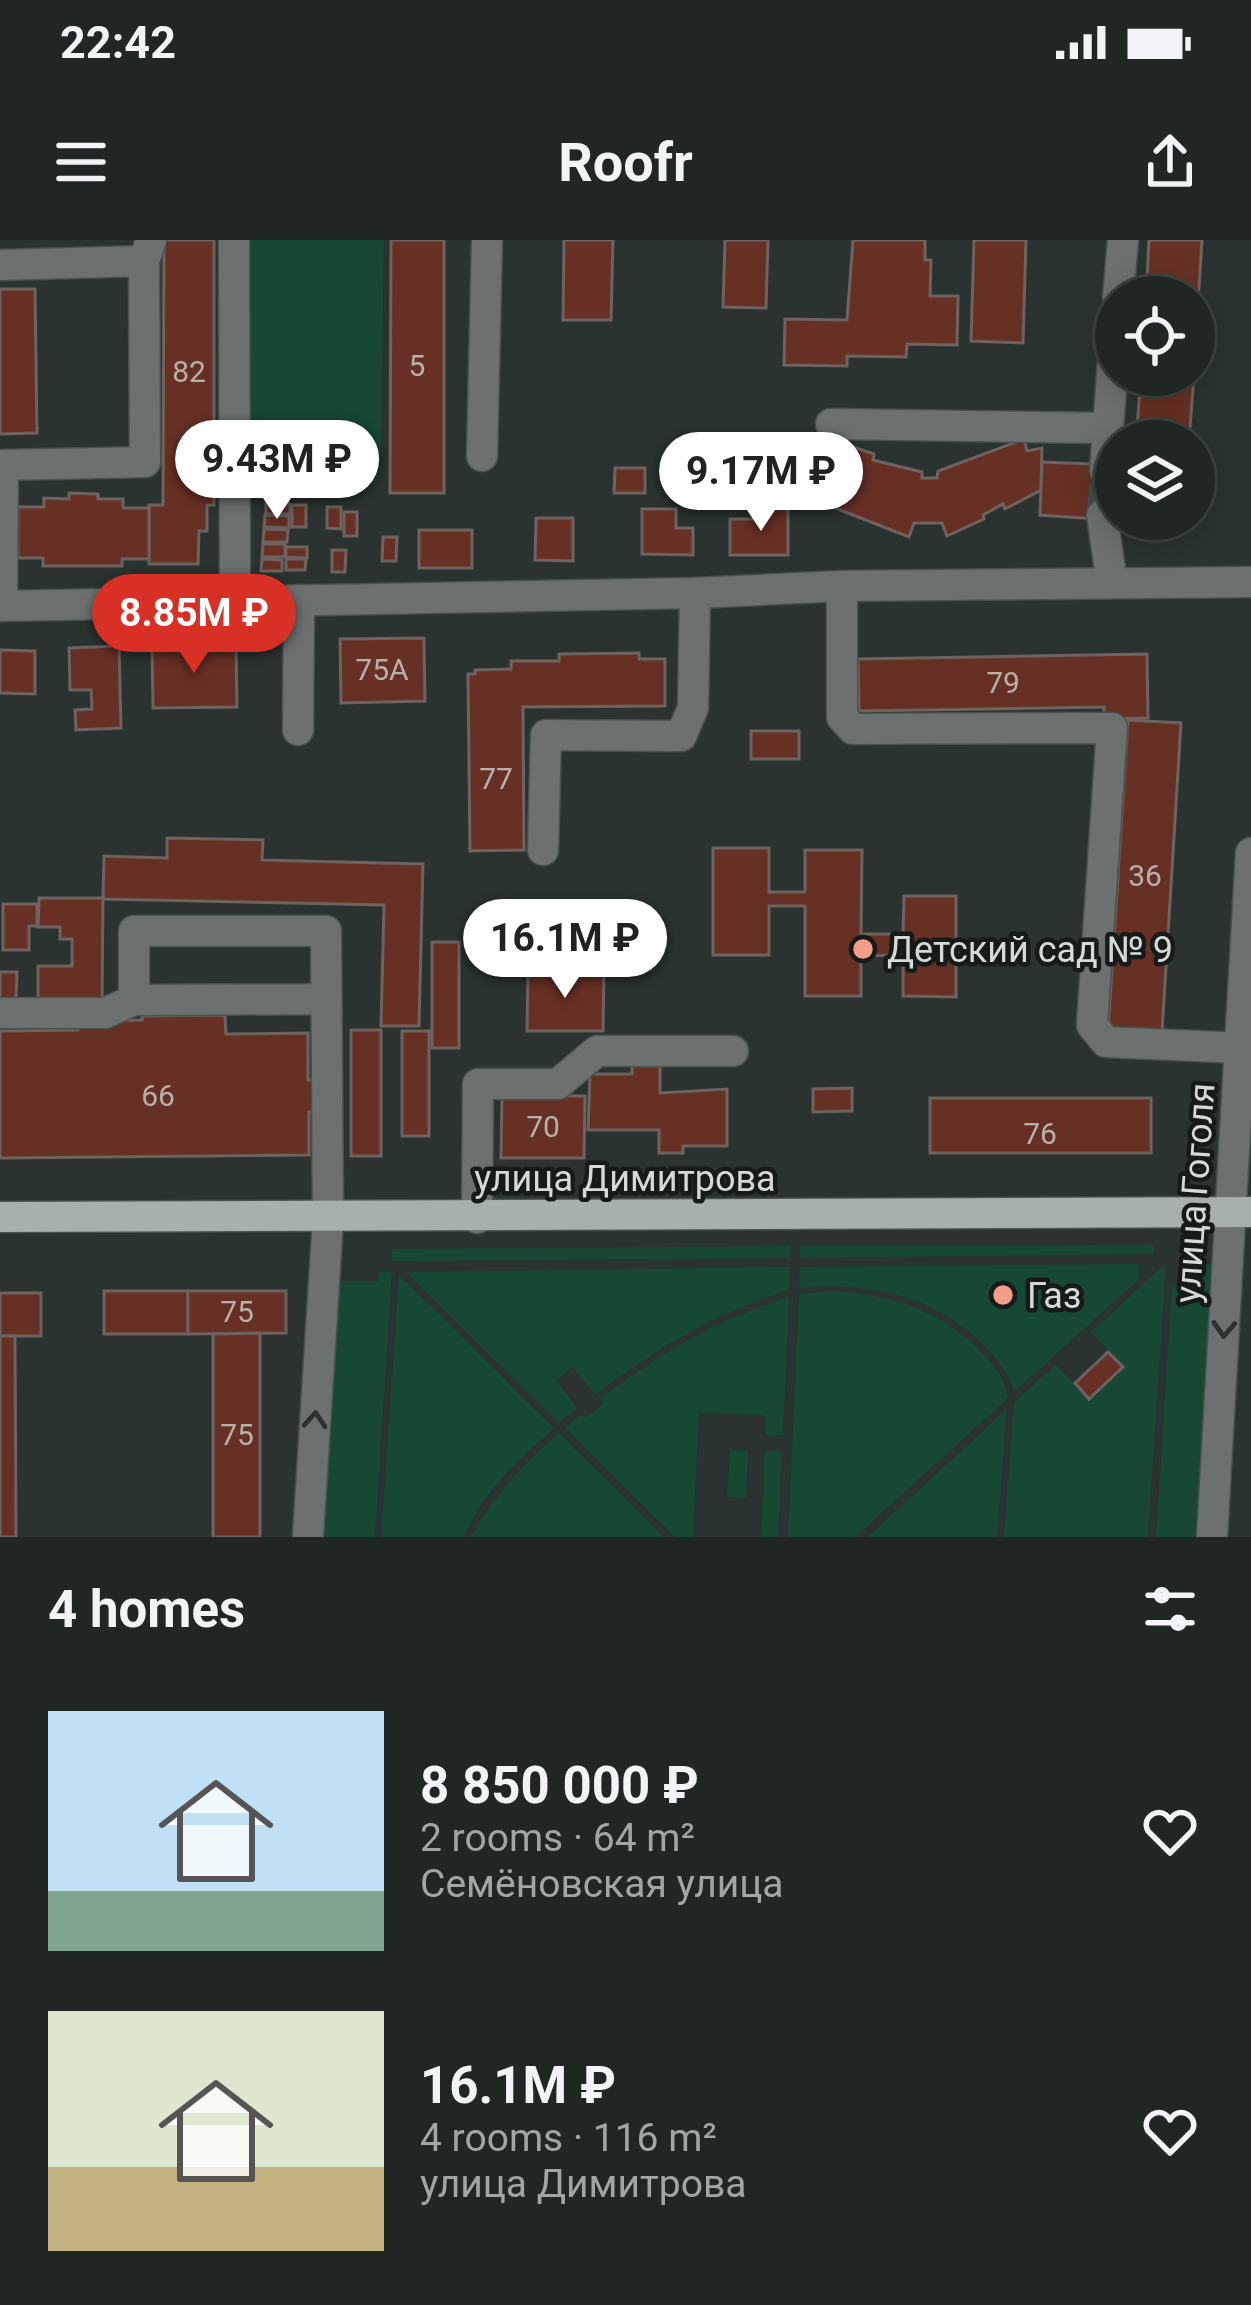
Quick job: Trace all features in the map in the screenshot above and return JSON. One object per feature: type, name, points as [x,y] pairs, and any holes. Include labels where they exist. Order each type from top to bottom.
[{"type":"main road","name":"улица Димитрова","points":[[0,1217],[1241,1212]]},
{"type":"street","points":[[234,240],[235,602]]},
{"type":"street","points":[[482,456],[487,240]]},
{"type":"street","points":[[1120,276],[1123,240]]},
{"type":"street","points":[[0,265],[147,250],[145,462],[3,465],[1,606],[1251,581]]},
{"type":"street","points":[[831,424],[1095,428]]},
{"type":"street","points":[[1106,540],[1112,583]]},
{"type":"street","points":[[842,586],[842,717],[854,728],[1112,728],[1092,1025],[1106,1042],[1246,1033]]},
{"type":"street","points":[[543,850],[545,735],[681,736],[692,709],[695,593]]},
{"type":"street","points":[[298,730],[299,600]]},
{"type":"street","name":"улица Гоголя","points":[[1212,1537],[1241,1212],[1251,853]]},
{"type":"street","points":[[134,1000],[134,931],[326,931],[328,1219],[308,1537]]},
{"type":"street","points":[[0,1012],[105,1013],[134,1000],[326,999]]},
{"type":"street","points":[[477,1218],[478,1084],[558,1084],[597,1051],[733,1051]]},
{"type":"green space","points":[[244,240],[384,240],[377,482],[346,481],[344,454],[243,456]]},
{"type":"green space","points":[[1154,1245],[1153,1254],[800,1258],[800,1246]]},
{"type":"green space","points":[[791,1246],[790,1258],[392,1261],[392,1249]]},
{"type":"green space","points":[[1166,1263],[1148,1537],[1004,1537],[1014,1402],[1056,1365],[1090,1399],[1124,1368],[1091,1332]]},
{"type":"green space","points":[[1139,1264],[1138,1280],[1014,1392],[1005,1370],[990,1352],[927,1305],[878,1290],[799,1288],[800,1267]]},
{"type":"green space","points":[[1195,1264],[1218,1264],[1199,1537],[1156,1537],[1172,1286],[1193,1286]]},
{"type":"green space","points":[[790,1267],[789,1290],[687,1334],[595,1395],[572,1367],[556,1381],[578,1408],[559,1423],[406,1272]]},
{"type":"green space","points":[[379,1272],[392,1272],[375,1537],[321,1537],[336,1281],[378,1281]]},
{"type":"green space","points":[[399,1275],[554,1428],[491,1491],[464,1537],[381,1537]]},
{"type":"green space","points":[[831,1291],[896,1301],[953,1327],[994,1366],[1008,1398],[855,1537],[788,1537],[799,1294]]},
{"type":"green space","points":[[789,1297],[783,1435],[766,1435],[766,1415],[699,1413],[693,1537],[675,1537],[565,1428],[689,1339]]},
{"type":"green space","points":[[1007,1409],[997,1537],[868,1537]]},
{"type":"green space","points":[[559,1433],[664,1537],[471,1537],[510,1481]]},
{"type":"green space","points":[[730,1450],[748,1451],[746,1498],[727,1497]]},
{"type":"green space","points":[[765,1451],[782,1452],[778,1537],[761,1537]]},
{"type":"building","points":[[164,240],[214,240],[214,505],[207,505],[207,531],[199,531],[198,564],[149,564],[149,505],[163,505]]},
{"type":"building","points":[[391,240],[444,240],[444,493],[390,493]]},
{"type":"building","points":[[564,240],[613,240],[611,320],[563,320]]},
{"type":"building","points":[[725,240],[768,240],[766,308],[723,307]]},
{"type":"building","points":[[853,240],[925,240],[925,260],[931,260],[930,296],[958,296],[957,345],[907,344],[906,357],[847,356],[847,366],[784,365],[785,319],[847,320]]},
{"type":"building","points":[[974,240],[1026,240],[1023,343],[971,341]]},
{"type":"building","points":[[1149,240],[1202,240],[1200,276],[1147,276]]},
{"type":"building","points":[[0,289],[35,289],[37,433],[0,434]]},
{"type":"building","points":[[1139,396],[1192,396],[1191,420],[1138,420]]},
{"type":"building","points":[[1024,439],[1027,451],[1042,448],[1041,490],[1005,509],[1003,504],[947,536],[942,523],[914,523],[909,537],[825,504],[825,498],[814,493],[815,453],[831,454],[834,440],[874,454],[873,460],[922,472],[922,478],[937,478],[938,471]]},
{"type":"building","points":[[1042,462],[1095,465],[1095,519],[1040,515]]},
{"type":"building","points":[[615,468],[645,468],[645,493],[614,493]]},
{"type":"building","points":[[69,493],[123,499],[123,508],[149,508],[149,559],[122,559],[122,566],[43,566],[43,558],[18,558],[18,507],[44,507],[44,498],[69,499]]},
{"type":"building","points":[[266,503],[290,504],[290,514],[266,514]]},
{"type":"building","points":[[292,505],[306,505],[306,527],[292,527]]},
{"type":"building","points":[[327,507],[341,507],[341,529],[327,528]]},
{"type":"building","points":[[642,509],[676,509],[676,528],[693,528],[693,555],[642,554]]},
{"type":"building","points":[[761,509],[788,509],[788,555],[730,555],[730,519],[761,519]]},
{"type":"building","points":[[344,512],[357,512],[357,536],[344,536]]},
{"type":"building","points":[[265,515],[289,516],[289,528],[264,527]]},
{"type":"building","points":[[536,518],[573,518],[573,561],[535,560]]},
{"type":"building","points":[[264,529],[288,530],[287,542],[263,542]]},
{"type":"building","points":[[419,530],[472,530],[472,568],[419,568]]},
{"type":"building","points":[[383,537],[397,537],[396,561],[382,561]]},
{"type":"building","points":[[263,544],[285,544],[285,557],[262,557]]},
{"type":"building","points":[[286,547],[307,547],[307,558],[286,557]]},
{"type":"building","points":[[332,550],[346,550],[345,572],[332,572]]},
{"type":"building","points":[[262,559],[282,560],[282,571],[261,571]]},
{"type":"building","points":[[286,559],[306,559],[305,570],[286,570]]},
{"type":"building","points":[[424,638],[425,701],[341,703],[340,639]]},
{"type":"building","points":[[236,645],[237,707],[153,708],[152,646]]},
{"type":"building","points":[[119,646],[121,728],[76,730],[75,710],[92,709],[91,690],[70,690],[69,648]]},
{"type":"building","points":[[0,650],[35,651],[35,694],[0,693]]},
{"type":"building","points":[[639,653],[639,659],[665,659],[665,706],[523,707],[524,850],[470,851],[468,674],[511,669],[511,661],[559,661],[559,654]]},
{"type":"building","points":[[1147,654],[1148,718],[1104,719],[1104,707],[859,711],[858,659]]},
{"type":"building","points":[[1128,720],[1181,723],[1162,1032],[1108,1029]]},
{"type":"building","points":[[751,731],[799,731],[799,759],[751,759]]},
{"type":"building","points":[[167,838],[263,840],[262,860],[423,864],[419,1026],[381,1026],[384,905],[103,899],[104,856],[167,858]]},
{"type":"building","points":[[713,848],[769,848],[769,892],[805,892],[805,850],[862,850],[861,934],[903,934],[904,896],[956,896],[956,997],[903,996],[903,956],[861,955],[861,996],[805,996],[805,906],[769,906],[769,955],[713,955]]},
{"type":"building","points":[[39,898],[103,898],[102,1005],[38,1005],[38,966],[72,966],[72,939],[60,939],[60,927],[38,927]]},
{"type":"building","points":[[3,904],[37,904],[37,926],[29,926],[29,950],[3,950]]},
{"type":"building","points":[[432,942],[459,942],[459,1048],[432,1048]]},
{"type":"building","points":[[528,970],[604,971],[603,1031],[527,1031]]},
{"type":"building","points":[[0,972],[17,972],[16,1000],[0,1000]]},
{"type":"building","points":[[225,1015],[226,1034],[308,1033],[308,1080],[316,1080],[316,1112],[309,1112],[309,1155],[0,1158],[0,1031],[78,1030],[78,1021],[142,1020],[142,1016]]},
{"type":"building","points":[[351,1030],[381,1030],[381,1156],[351,1156]]},
{"type":"building","points":[[402,1031],[429,1031],[429,1136],[402,1136]]},
{"type":"building","points":[[632,1066],[660,1066],[660,1093],[727,1089],[727,1146],[683,1146],[683,1153],[659,1153],[659,1130],[588,1130],[590,1074],[632,1074]]},
{"type":"building","points":[[852,1088],[852,1111],[813,1112],[813,1089]]},
{"type":"building","points":[[502,1095],[585,1096],[584,1158],[501,1158]]},
{"type":"building","points":[[930,1098],[1151,1098],[1151,1153],[930,1153]]},
{"type":"building","name":"Газ","points":[[993,1288],[1012,1288],[1013,1302],[993,1302]]},
{"type":"building","points":[[104,1291],[188,1291],[188,1334],[104,1334]]},
{"type":"building","points":[[188,1291],[286,1291],[286,1333],[188,1334]]},
{"type":"building","points":[[0,1293],[41,1293],[41,1336],[0,1336]]},
{"type":"building","points":[[260,1333],[260,1537],[213,1537],[213,1334]]},
{"type":"building","points":[[0,1336],[15,1336],[16,1537],[0,1537]]},
{"type":"building","points":[[1108,1352],[1123,1367],[1089,1399],[1075,1383]]},
{"type":"place","name":"Детский сад № 9","points":[[863,949]]},
{"type":"place","name":"Газ","points":[[1003,1295]]}]
